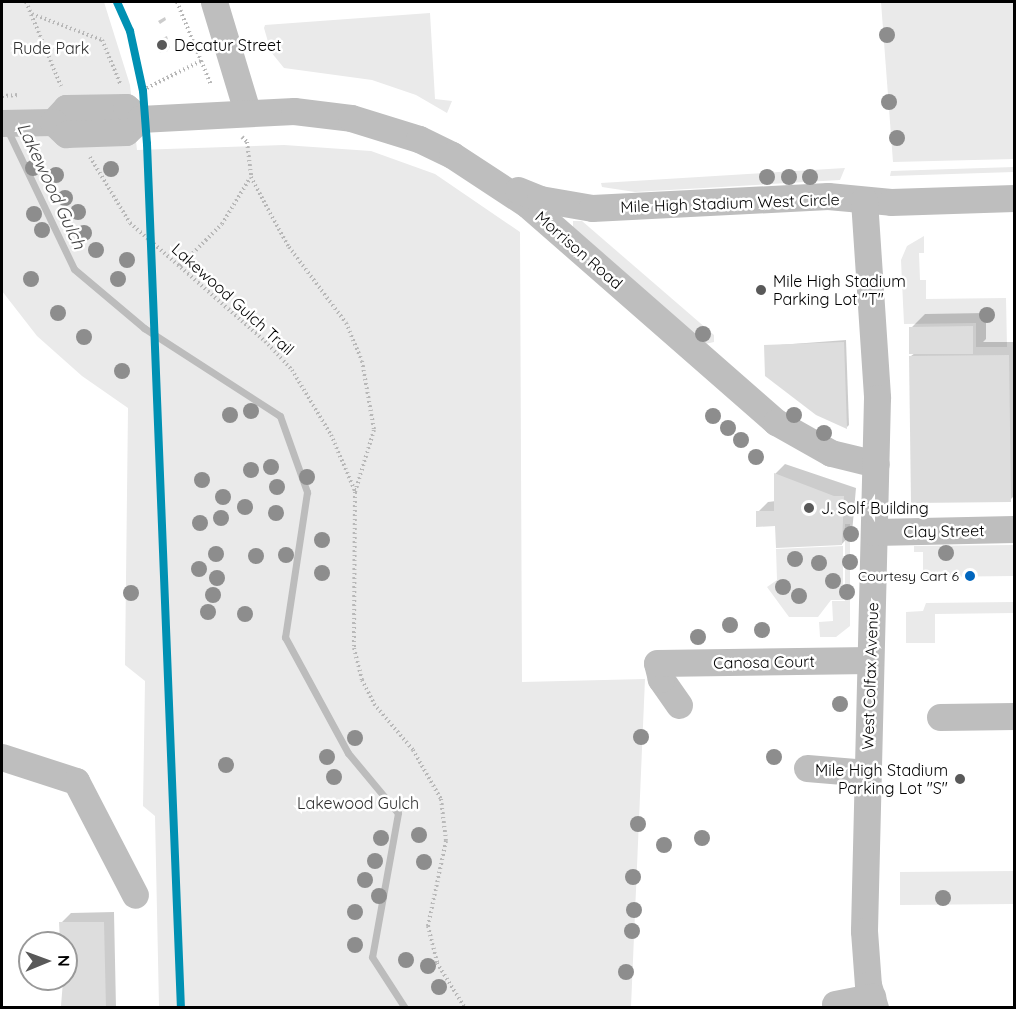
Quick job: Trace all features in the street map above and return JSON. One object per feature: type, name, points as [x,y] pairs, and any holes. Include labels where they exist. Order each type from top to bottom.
[{"type":"street","points":[[2,123],[53,122],[66,134],[235,112],[214,2]]},
{"type":"street","points":[[53,122],[66,108],[119,100],[126,107],[130,126]]},
{"type":"street","name":"Morrison Road","points":[[235,112],[294,111],[388,127],[443,151],[487,176],[528,205],[776,422],[831,453],[876,464]]},
{"type":"street","name":"Mile High Stadium West Circle","points":[[487,176],[540,199],[583,208],[658,207],[828,196],[864,200],[1014,198]]},
{"type":"street","name":"West Colfax Avenue","points":[[864,200],[876,387],[864,932],[873,1002]]},
{"type":"street","name":"Clay Street","points":[[874,532],[1014,529]]},
{"type":"street","name":"Canosa Court","points":[[679,705],[661,679],[657,663],[870,660]]},
{"type":"street","points":[[940,717],[1014,716]]},
{"type":"street","points":[[2,757],[76,781],[135,895]]},
{"type":"street","points":[[807,768],[867,773]]},
{"type":"street","points":[[835,1004],[873,1002]]},
{"type":"path","points":[[26,2],[63,91]]},
{"type":"path","points":[[177,2],[201,61],[235,112]]},
{"type":"path","points":[[31,14],[102,40],[116,77],[119,100]]},
{"type":"path","points":[[136,91],[156,86],[201,61]]},
{"type":"path","name":"Lakewood Gulch Trail","points":[[247,142],[251,177],[289,247],[346,323],[362,361],[374,430],[355,492],[354,648],[362,680],[374,704],[413,750],[441,799],[446,842],[428,926],[437,963],[465,1008]]},
{"type":"path","name":"Lakewood Gulch Trail","points":[[85,145],[117,206],[180,267],[265,341],[292,370],[331,435],[355,492]]},
{"type":"path","points":[[180,267],[222,224],[251,177]]},
{"type":"green space","name":"Lakewood Gulch","points":[[2,2],[104,2],[130,85],[137,150],[284,145],[371,151],[435,174],[520,232],[522,682],[645,679],[631,1007],[159,1007],[155,816],[143,806],[145,681],[125,665],[128,408],[82,376],[37,336],[2,291]]},
{"type":"green space","points":[[881,2],[1014,2],[1014,159],[893,162]]},
{"type":"green space","points":[[430,13],[435,99],[452,101],[447,113],[416,95],[372,80],[284,68],[271,52],[264,28],[265,25]]},
{"type":"green space","points":[[1014,167],[1014,172],[890,176],[891,171]]},
{"type":"green space","points":[[845,168],[840,180],[635,192],[602,187],[601,183]]},
{"type":"green space","points":[[573,221],[582,221],[714,335],[714,342],[705,344],[573,232]]},
{"type":"green space","points":[[924,236],[924,253],[919,253],[920,280],[926,280],[926,299],[1006,298],[1007,347],[976,347],[976,323],[904,324],[901,260],[907,246]]},
{"type":"green space","points":[[845,524],[850,524],[850,626],[836,637],[820,637],[819,622],[833,621],[832,601],[845,601]]},
{"type":"green space","points":[[1014,545],[1014,576],[927,577],[923,575],[923,552],[914,552],[914,546]]},
{"type":"green space","points":[[843,546],[843,600],[831,600],[818,617],[789,617],[767,587],[777,580],[776,549]]},
{"type":"green space","points":[[1014,602],[1014,613],[935,614],[935,643],[906,643],[906,612],[923,611],[926,603]]},
{"type":"green space","points":[[1014,871],[1014,904],[900,905],[900,872]]},
{"type":"building","name":"Decatur Street","points":[[165,38],[168,51],[160,53],[156,40]]},
{"type":"building","points":[[973,326],[973,354],[909,354],[909,327]]},
{"type":"building","points":[[844,342],[847,429],[816,415],[765,376],[764,345]]},
{"type":"building","points":[[1009,355],[1011,502],[911,503],[909,356]]},
{"type":"building","name":"J. Solf Building","points":[[774,473],[834,496],[844,496],[842,545],[776,548],[775,526],[756,527],[756,511],[774,511]]},
{"type":"building","points":[[59,922],[104,922],[106,1008],[61,1006],[62,991],[78,991],[78,931],[59,931]]},
{"type":"waterway","name":"Lakewood Gulch","points":[[7,129],[74,269],[144,328],[280,416],[307,492],[285,637],[348,753],[398,813],[372,957],[405,1008]]},
{"type":"transit line","points":[[117,2],[130,31],[143,91],[147,144],[181,1008]]},
{"type":"place","name":"Decatur Street","points":[[162,45]]},
{"type":"place","name":"Mile High Stadium Parking Lot \"T\"","points":[[761,290]]},
{"type":"place","name":"J. Solf Building","points":[[809,508]]},
{"type":"place","name":"Courtesy Cart 6","points":[[970,576]]},
{"type":"place","name":"Mile High Stadium Parking Lot \"S\"","points":[[960,779]]},
{"type":"park label","name":"Rude Park","points":[[51,48]]}]
